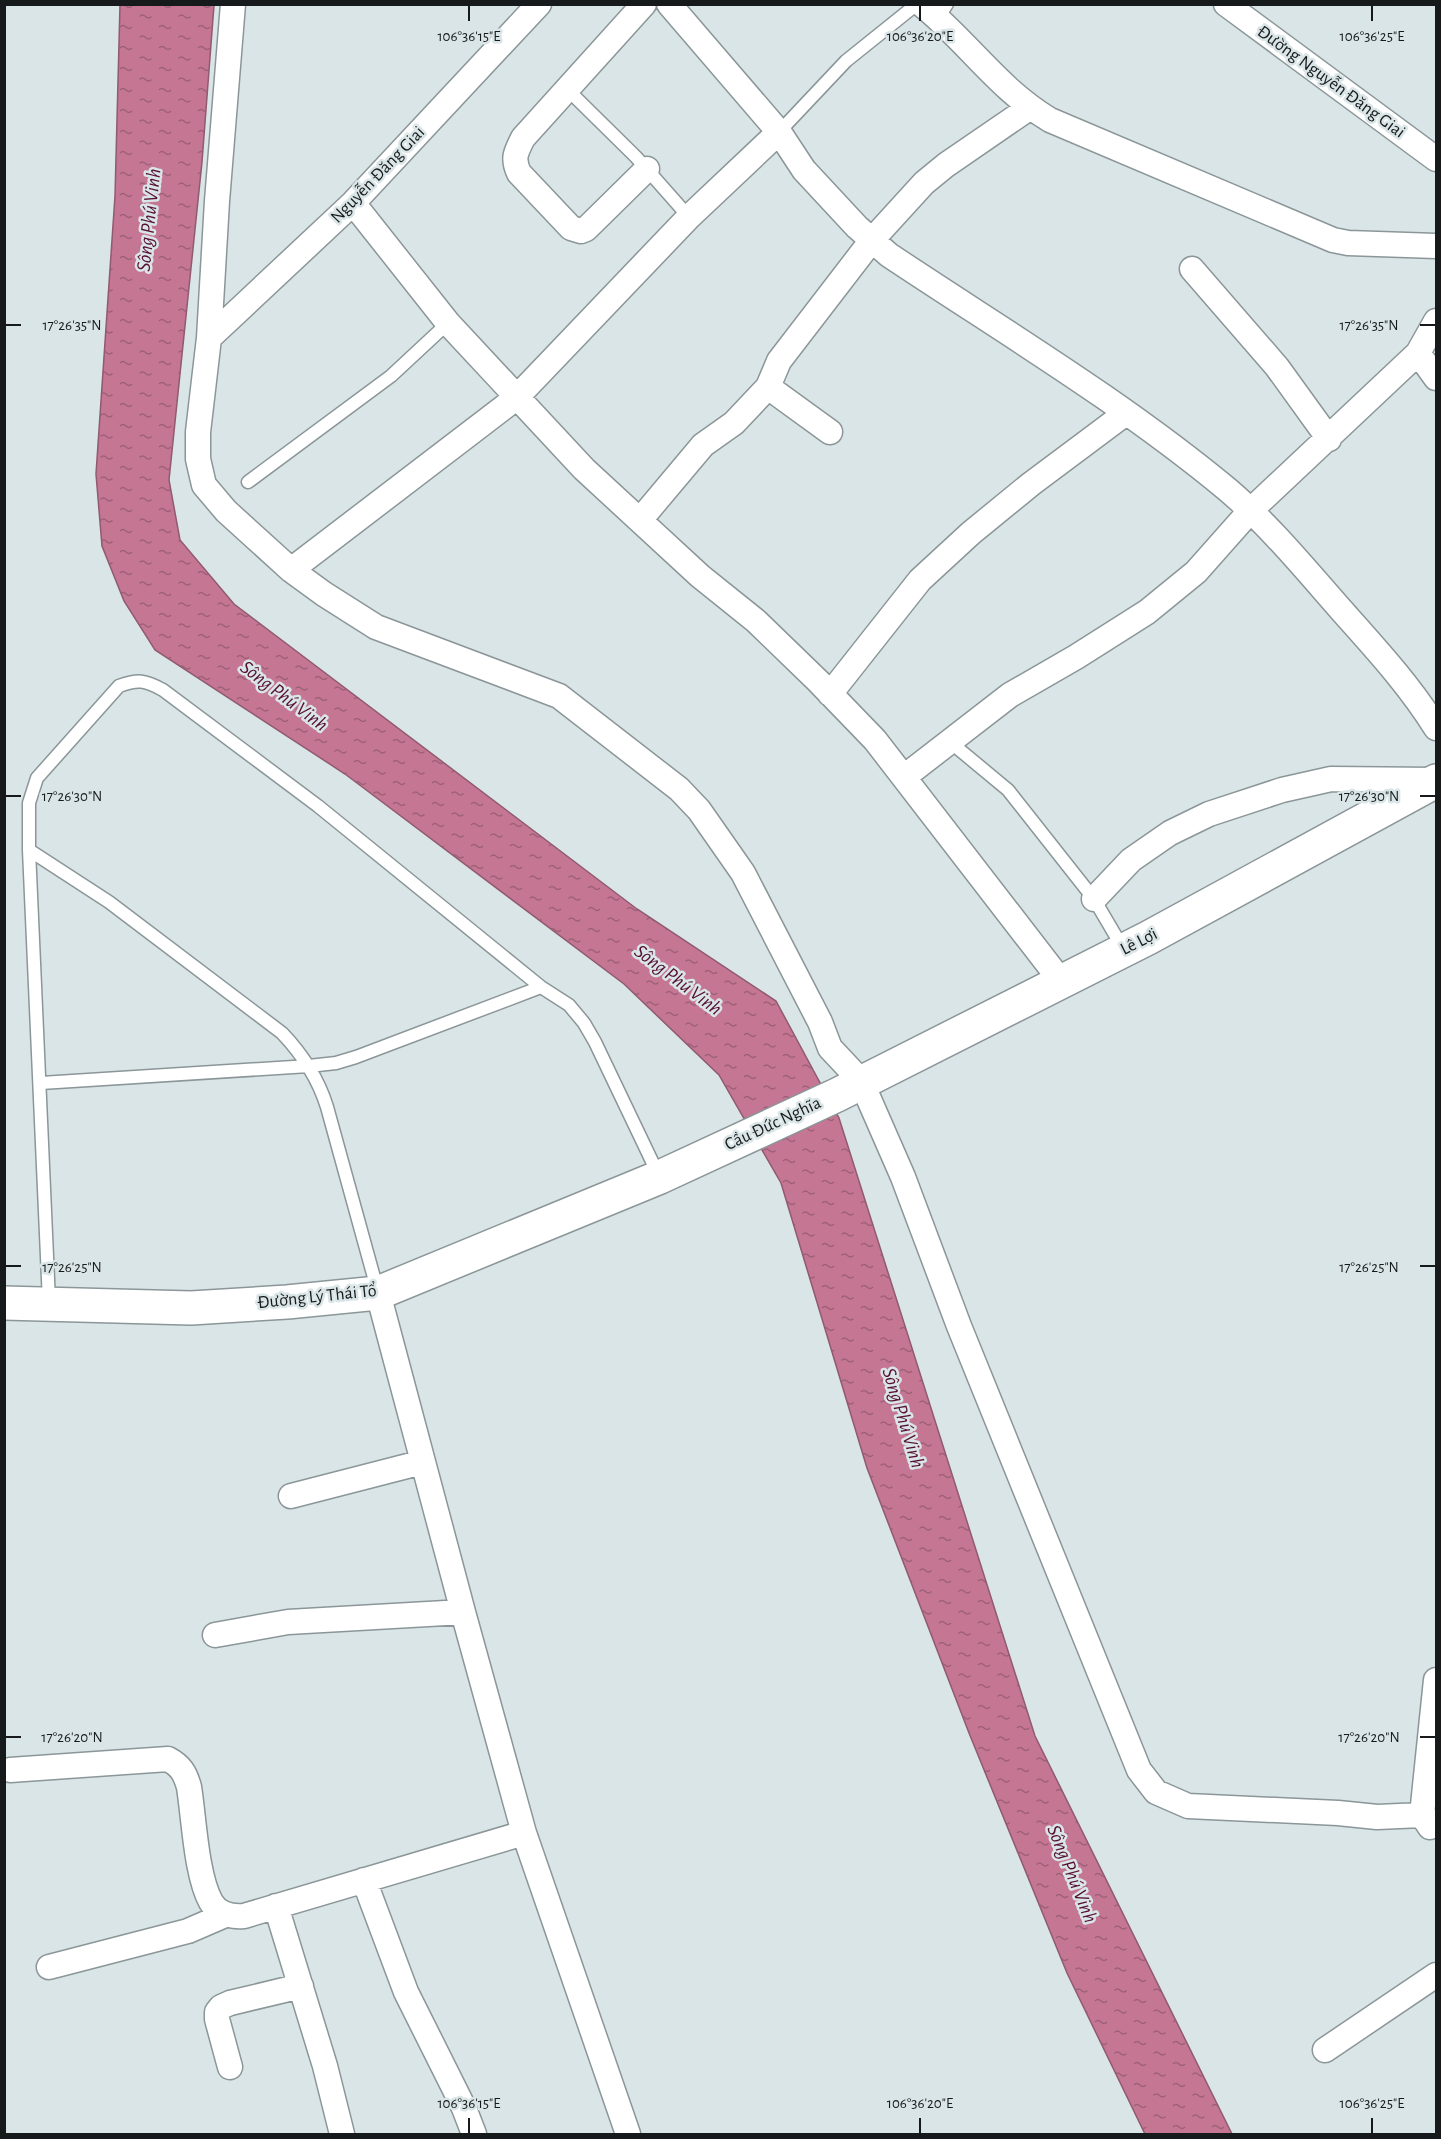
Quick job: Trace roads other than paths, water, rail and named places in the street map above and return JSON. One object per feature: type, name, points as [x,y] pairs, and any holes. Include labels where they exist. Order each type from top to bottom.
[{"type":"main road","name":"Lê Lợi","points":[[849,1088],[1124,950],[1437,781]]},
{"type":"main road","name":"Cầu Đức Nghĩa","points":[[710,1154],[849,1088]]},
{"type":"main road","name":"Đường Lý Thái Tổ","points":[[4,1303],[190,1308],[378,1293],[660,1177],[710,1154]]},
{"type":"street","points":[[233,4],[217,201],[209,338],[198,432],[198,459],[204,485],[226,511],[291,570],[376,627],[559,696],[679,789],[699,810],[744,873],[820,1022],[849,1088],[903,1177],[959,1326],[1139,1770],[1156,1792],[1188,1806],[1338,1813],[1429,1821]]},
{"type":"street","name":"Nguyễn Đăng Giai","points":[[209,338],[353,203],[539,4]]},
{"type":"street","points":[[645,4],[523,138],[514,156],[514,164],[519,173],[571,228],[581,231],[586,229],[647,169]]},
{"type":"street","points":[[669,4],[779,132],[804,170],[872,240],[889,255],[1108,399],[1229,491],[1272,532],[1370,642],[1437,728]]},
{"type":"street","name":"Đường Nguyễn Đăng Giai","points":[[1226,4],[1437,159]]},
{"type":"street","points":[[931,8],[1012,93],[1029,108],[1050,120],[1333,240],[1348,243],[1437,246]]},
{"type":"street","points":[[640,520],[704,445],[734,423],[768,387],[779,361],[872,240],[924,183],[946,165],[1029,108]]},
{"type":"street","points":[[291,570],[516,398],[690,217],[779,132]]},
{"type":"street","points":[[353,203],[448,323],[584,469],[700,576],[756,621],[875,740],[1061,981]]},
{"type":"street","points":[[1192,269],[1277,367],[1329,439]]},
{"type":"street","points":[[904,777],[1010,695],[1147,612],[1196,572],[1250,511],[1418,353],[1437,321]]},
{"type":"street","points":[[1418,353],[1437,378]]},
{"type":"street","points":[[768,387],[830,432]]},
{"type":"street","points":[[830,694],[920,580],[970,533],[1126,413]]},
{"type":"street","points":[[1094,899],[1131,860],[1170,833],[1209,814],[1282,790],[1331,779],[1437,781]]},
{"type":"street","points":[[378,1293],[524,1833],[628,2134]]},
{"type":"street","points":[[291,1496],[423,1462]]},
{"type":"street","points":[[215,1635],[288,1622],[463,1612]]},
{"type":"street","points":[[1437,1680],[1429,1821],[1437,1835]]},
{"type":"street","points":[[10,1770],[168,1759],[179,1765],[189,1787],[202,1874],[212,1903],[225,1915]]},
{"type":"street","points":[[49,1967],[188,1931],[225,1915],[244,1916],[524,1833]]},
{"type":"street","points":[[364,1880],[406,1992],[464,2108],[474,2134]]},
{"type":"street","points":[[276,1905],[325,2066],[342,2134]]},
{"type":"street","points":[[1325,2050],[1437,1976]]},
{"type":"street","points":[[230,2067],[217,2019],[217,2012],[221,2007],[301,1986]]},
{"type":"lane","points":[[779,132],[846,61],[931,8]]},
{"type":"lane","points":[[567,89],[647,169],[690,217]]},
{"type":"lane","points":[[248,482],[391,376],[448,323]]},
{"type":"lane","points":[[49,1303],[28,850],[29,803],[37,778],[119,686],[135,680],[149,682],[163,690],[318,806],[541,987],[569,1005],[584,1023],[595,1042],[660,1177]]},
{"type":"lane","points":[[949,741],[1008,790],[1094,899],[1124,950]]},
{"type":"lane","points":[[28,850],[109,902],[282,1033],[309,1066],[322,1090],[378,1293]]},
{"type":"lane","points":[[40,1083],[336,1063],[541,987]]},
{"type":"water","name":"Sông Phú Vinh","points":[[120,5],[214,5],[202,162],[169,480],[180,540],[234,604],[637,909],[776,1001],[839,1118],[1035,1736],[1232,2134],[1145,2134],[1067,1973],[969,1733],[867,1468],[781,1183],[719,1075],[624,984],[345,774],[155,650],[124,601],[102,546],[96,474],[115,196]]}]
